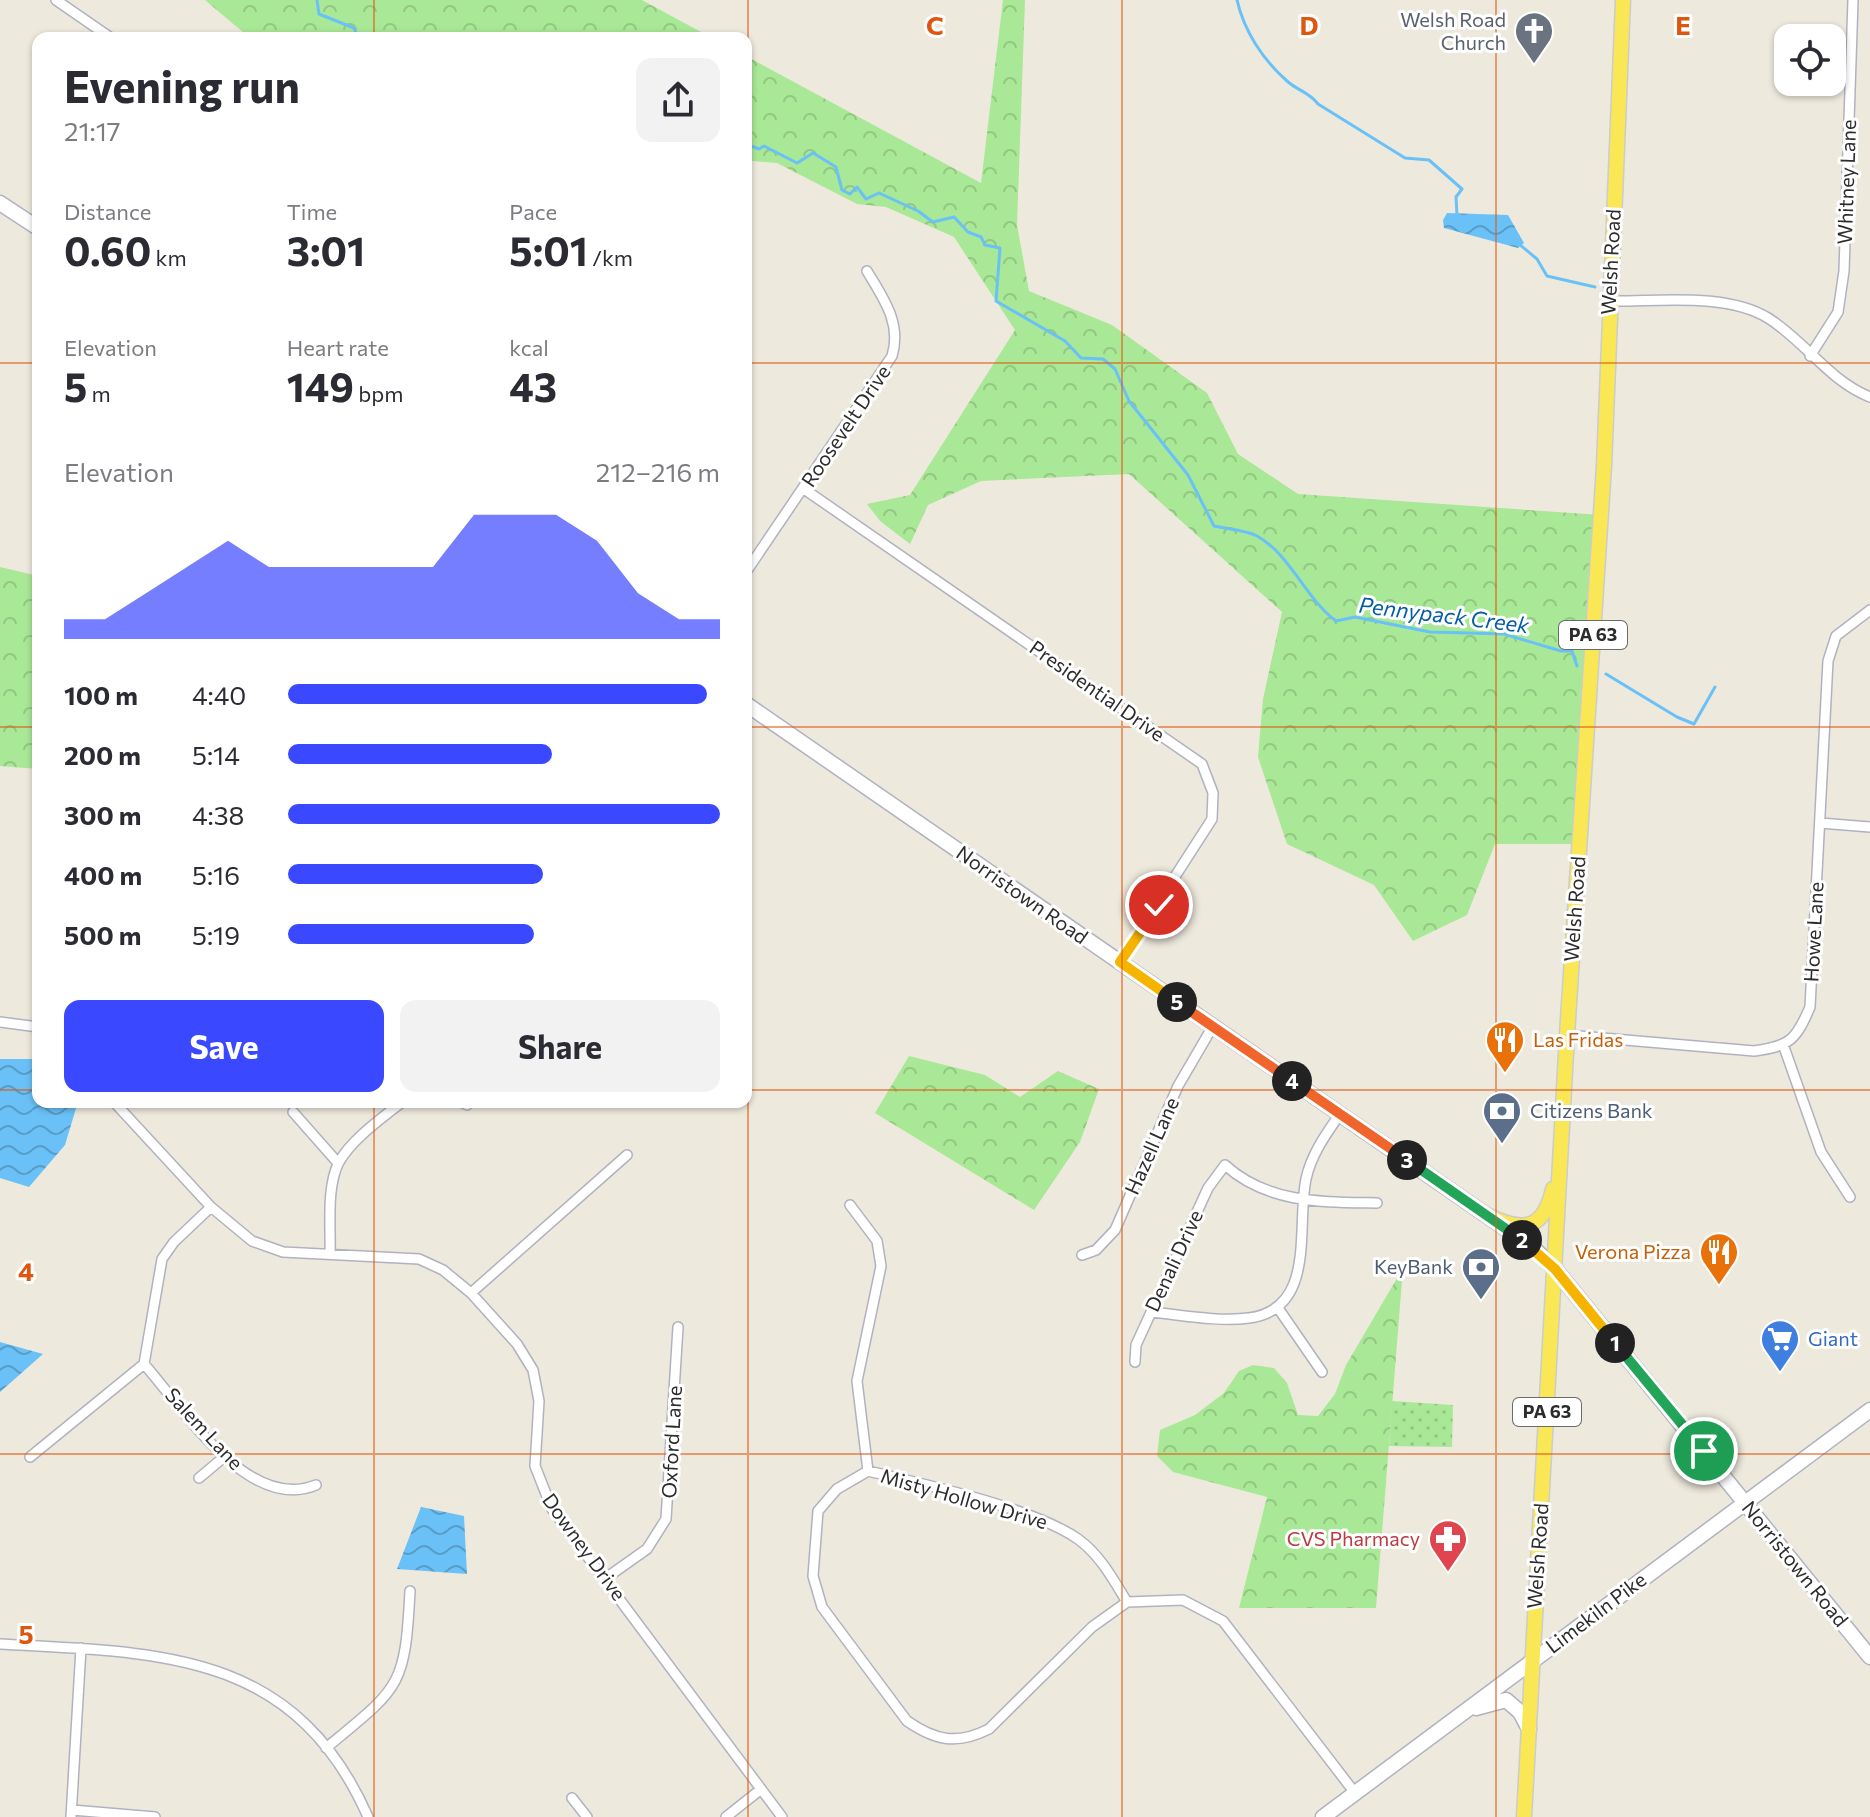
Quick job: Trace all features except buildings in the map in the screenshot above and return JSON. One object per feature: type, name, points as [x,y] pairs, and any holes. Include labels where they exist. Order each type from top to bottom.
[{"type":"main road","name":"Welsh Road","points":[[1524,1817],[1567,1035],[1604,466],[1623,0]]},
{"type":"main road","points":[[0,203],[32,224]]},
{"type":"main road","name":"Norristown Road","points":[[752,708],[1531,1246],[1555,1269],[1870,1657]]},
{"type":"main road","points":[[1489,1216],[1517,1226],[1528,1225],[1546,1214],[1562,1137]]},
{"type":"main road","name":"Limekiln Pike","points":[[1323,1817],[1870,1410]]},
{"type":"main road","points":[[1444,1724],[1481,1705],[1506,1700],[1520,1712],[1529,1729]]},
{"type":"street","points":[[56,0],[102,32]]},
{"type":"street","name":"Whitney Lane","points":[[1810,356],[1838,312],[1844,271],[1853,0]]},
{"type":"street","name":"Roosevelt Drive","points":[[752,563],[885,371],[896,344],[893,318],[867,271]]},
{"type":"street","points":[[1609,301],[1724,303],[1767,318],[1848,388],[1870,397]]},
{"type":"street","name":"Presidential Drive","points":[[804,489],[1202,764],[1213,793],[1212,819],[1120,962]]},
{"type":"street","name":"Howe Lane","points":[[1784,1047],[1800,1030],[1810,1007],[1828,661],[1836,636],[1870,610]]},
{"type":"street","points":[[1820,823],[1870,827]]},
{"type":"street","points":[[0,1022],[32,1026]]},
{"type":"street","name":"Hazell Lane","points":[[1082,1255],[1096,1250],[1115,1230],[1178,1086],[1213,1026]]},
{"type":"street","points":[[1567,1035],[1754,1051],[1784,1047],[1821,1152],[1850,1197]]},
{"type":"street","name":"Downey Drive","points":[[120,1108],[211,1207],[241,1234],[269,1249],[419,1259],[443,1270],[471,1293],[517,1344],[533,1370],[539,1401],[535,1466],[552,1509],[782,1817]]},
{"type":"street","points":[[330,1254],[333,1182],[338,1163],[353,1145],[395,1108]]},
{"type":"street","points":[[293,1112],[338,1163]]},
{"type":"street","points":[[1151,1312],[1245,1319],[1278,1308],[1296,1282],[1303,1201],[1311,1160],[1340,1114]]},
{"type":"street","points":[[471,1293],[627,1155]]},
{"type":"street","name":"Denali Drive","points":[[1135,1362],[1136,1345],[1151,1312],[1208,1188],[1225,1165],[1236,1175],[1285,1197],[1303,1201]]},
{"type":"street","points":[[1303,1201],[1377,1203]]},
{"type":"street","points":[[850,1205],[877,1241],[881,1266],[857,1381],[868,1471]]},
{"type":"street","points":[[30,1457],[144,1364],[162,1259],[174,1242],[211,1207]]},
{"type":"street","points":[[1278,1308],[1322,1372]]},
{"type":"street","name":"Oxford Lane","points":[[606,1578],[647,1549],[666,1519],[678,1327]]},
{"type":"street","name":"Salem Lane","points":[[144,1364],[224,1457],[269,1487],[301,1491],[316,1485]]},
{"type":"street","points":[[199,1478],[224,1457]]},
{"type":"street","name":"Misty Hollow Drive","points":[[868,1471],[1052,1523],[1080,1540],[1101,1561],[1127,1602],[1092,1627],[989,1729],[950,1741],[926,1734],[907,1721],[822,1607],[813,1576],[818,1511],[837,1489],[868,1471]]},
{"type":"street","points":[[326,1748],[396,1684],[407,1650],[410,1591]]},
{"type":"street","points":[[1127,1602],[1183,1600],[1223,1621],[1355,1793]]},
{"type":"street","points":[[0,1644],[145,1652],[221,1671],[282,1705],[326,1748],[347,1776],[368,1817]]},
{"type":"street","points":[[81,1648],[71,1814],[155,1817]]},
{"type":"street","points":[[726,1817],[760,1790]]},
{"type":"street","points":[[572,1798],[587,1817]]},
{"type":"green space","points":[[205,0],[642,0],[701,32],[243,32]]},
{"type":"green space","points":[[1003,0],[1025,0],[1017,225],[1029,291],[1112,325],[1207,393],[1238,454],[1298,494],[1601,515],[1580,844],[1495,844],[1467,915],[1413,941],[1374,885],[1287,844],[1258,757],[1263,699],[1282,612],[1129,474],[981,481],[928,505],[910,544],[880,521],[867,504],[910,495],[1015,330],[954,237],[886,207],[857,204],[777,163],[752,161],[752,59],[981,183]]},
{"type":"green space","points":[[0,567],[32,575],[32,769],[0,766]]},
{"type":"green space","points":[[909,1056],[985,1075],[1020,1097],[1058,1071],[1099,1089],[1080,1142],[1034,1210],[875,1113]]},
{"type":"green space","points":[[1403,1268],[1376,1608],[1239,1608],[1267,1497],[1173,1472],[1157,1456],[1160,1430],[1195,1415],[1224,1393],[1239,1371],[1253,1365],[1274,1368],[1287,1383],[1298,1415],[1318,1416],[1335,1394],[1346,1365]]},
{"type":"green space","points":[[1392,1401],[1453,1405],[1452,1447],[1389,1446]]},
{"type":"water","points":[[1447,213],[1508,215],[1524,243],[1518,248],[1444,228],[1443,220]]},
{"type":"water","points":[[0,1059],[32,1059],[32,1108],[76,1108],[65,1145],[29,1187],[0,1178]]},
{"type":"water","points":[[0,1342],[43,1354],[0,1392]]},
{"type":"water","points":[[421,1507],[464,1516],[467,1574],[397,1569]]},
{"type":"waterway","name":"Pennypack Creek","points":[[317,0],[319,14],[354,28],[356,32]]},
{"type":"waterway","points":[[1237,0],[1250,34],[1278,73],[1318,104],[1405,158],[1429,160],[1462,189],[1456,197],[1457,216]]},
{"type":"waterway","name":"Pennypack Creek","points":[[752,146],[759,149],[764,146],[797,163],[813,153],[836,167],[842,190],[850,194],[857,187],[866,199],[879,193],[918,211],[933,222],[954,217],[968,232],[981,237],[985,245],[1000,248],[996,301],[1065,341],[1081,358],[1103,359],[1115,369],[1129,401],[1188,475],[1214,526],[1253,534],[1269,544],[1315,601],[1336,621],[1355,617],[1430,632],[1504,634],[1561,651],[1572,651],[1577,666]]},
{"type":"waterway","points":[[1519,244],[1537,259],[1547,276],[1595,287]]},
{"type":"waterway","name":"Pennypack Creek","points":[[1606,674],[1694,724],[1715,687]]},
{"type":"place","name":"Welsh Road Church","points":[[1534,65]]},
{"type":"place","name":"Las Fridas","points":[[1505,1074]]},
{"type":"place","name":"Citizens Bank","points":[[1502,1145]]},
{"type":"place","name":"Verona Pizza","points":[[1719,1286]]},
{"type":"place","name":"KeyBank","points":[[1481,1301]]},
{"type":"place","name":"Giant","points":[[1780,1373]]},
{"type":"place","name":"CVS Pharmacy","points":[[1448,1573]]},
{"type":"route","points":[[1159,905],[1120,962],[1531,1246],[1555,1269],[1704,1451]]}]
